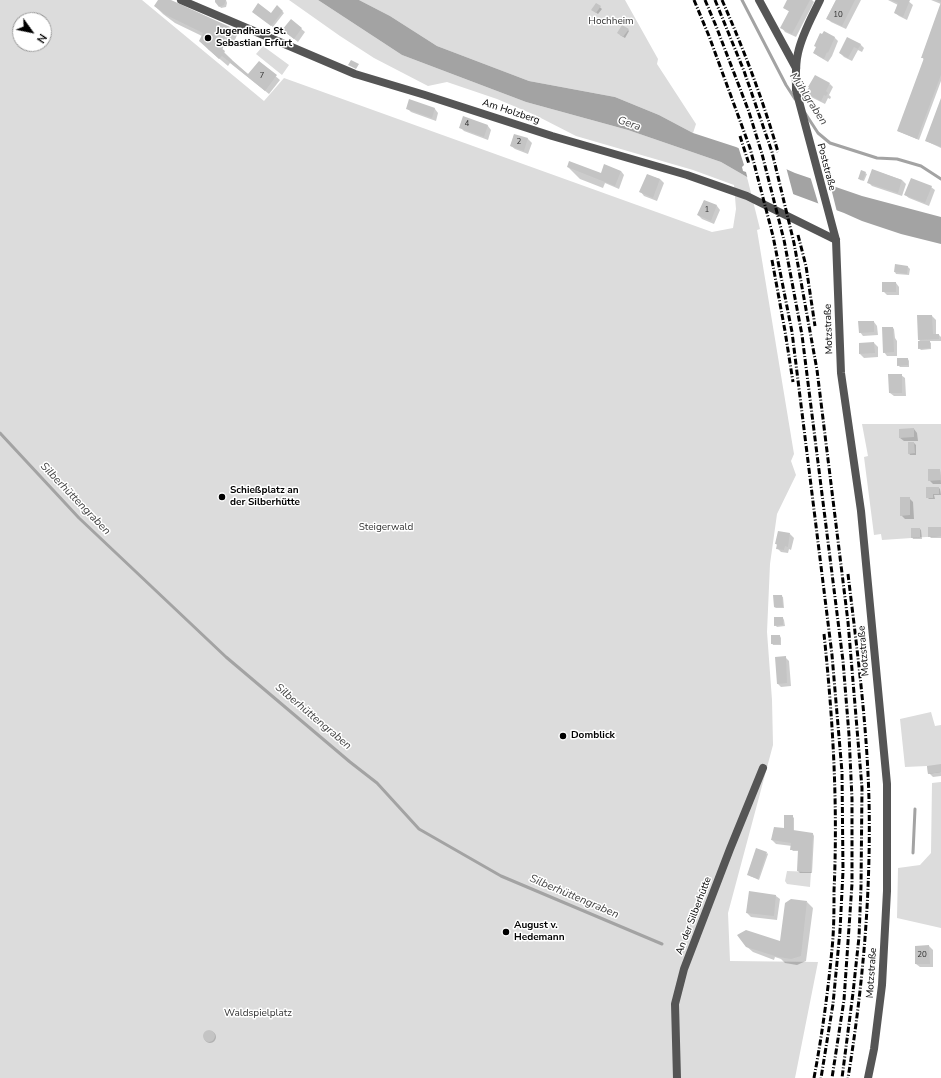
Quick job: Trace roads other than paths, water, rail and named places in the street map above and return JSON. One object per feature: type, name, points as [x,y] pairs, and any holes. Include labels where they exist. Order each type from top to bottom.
[{"type":"street","name":"Am Holzberg","points":[[181,0],[355,74],[552,136],[687,175],[747,196],[836,240]]},
{"type":"street","points":[[759,0],[796,68]]},
{"type":"street","name":"Poststraße","points":[[820,0],[804,34],[798,52],[796,90],[831,224]]},
{"type":"street","name":"Motzstraße","points":[[831,224],[836,240],[841,373],[862,511],[887,784],[887,891],[882,985],[874,1048],[868,1078]]},
{"type":"street","name":"An der Silberhütte","points":[[677,1078],[676,1004],[684,969],[763,768]]},
{"type":"water","name":"Gera","points":[[318,0],[359,0],[390,16],[437,46],[529,81],[615,97],[659,115],[693,133],[736,147],[795,173],[862,196],[941,217],[941,244],[901,234],[862,221],[747,177],[721,162],[628,130],[526,102],[402,55]]},
{"type":"waterway","name":"Mühlgraben","points":[[742,0],[786,85],[795,99]]},
{"type":"waterway","name":"Mühlgraben","points":[[805,113],[818,133],[830,143],[877,158],[897,159],[921,166],[941,179]]},
{"type":"waterway","name":"Silberhüttengraben","points":[[0,433],[79,518],[226,657],[377,783],[419,829],[501,876],[662,944]]},
{"type":"waterway","name":"Silberhüttengraben","points":[[913,853],[915,809]]},
{"type":"railway","points":[[694,0],[709,36],[750,148],[773,236],[792,332],[832,655],[842,772],[843,871],[840,931],[833,1004],[821,1078]]},
{"type":"railway","points":[[705,0],[749,112],[762,154],[784,240],[802,335],[843,661],[852,799],[852,884],[844,1000],[832,1078]]},
{"type":"railway","points":[[715,0],[744,71],[772,152],[794,243],[817,370],[848,622],[862,788],[861,887],[859,937],[842,1078]]},
{"type":"railway","points":[[722,0],[753,75],[778,152]]},
{"type":"railway","points":[[740,136],[749,164]]},
{"type":"railway","points":[[798,235],[806,266],[815,326]]},
{"type":"railway","points":[[772,260],[793,382]]},
{"type":"railway","points":[[848,574],[864,715],[869,800],[869,870],[865,939],[858,1009],[848,1078]]},
{"type":"railway","points":[[814,1078],[827,997],[834,920],[834,762],[824,634]]},
{"type":"place","name":"Jugendhaus St. Sebastian Erfurt","points":[[208,38]]},
{"type":"place","name":"Schießplatz an der Silberhütte","points":[[222,497]]},
{"type":"place","name":"Domblick","points":[[563,736]]},
{"type":"place","name":"August v. Hedemann","points":[[506,932]]},
{"type":"park label","name":"Hochheim","points":[[611,22]]},
{"type":"park label","name":"Steigerwald","points":[[386,528]]},
{"type":"park label","name":"Waldspielplatz","points":[[258,1014]]}]
